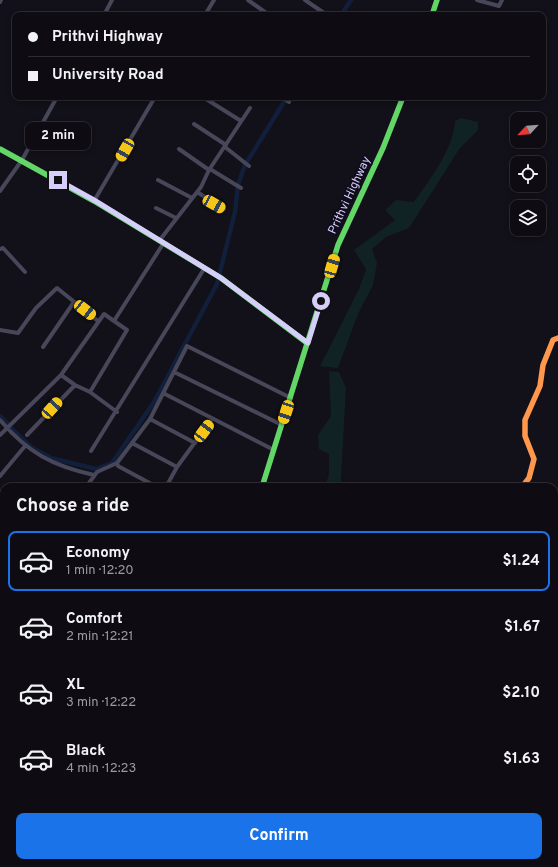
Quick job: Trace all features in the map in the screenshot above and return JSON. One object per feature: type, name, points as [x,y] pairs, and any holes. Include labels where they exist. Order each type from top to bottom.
[{"type":"main road","points":[[433,12],[437,0]]},
{"type":"main road","name":"Prithvi Highway","points":[[263,483],[338,245],[383,148],[401,100]]},
{"type":"main road","points":[[0,149],[94,200],[161,243],[221,278],[308,343]]},
{"type":"main road","points":[[525,483],[529,478],[534,459],[525,436],[525,420],[540,386],[543,365],[553,340],[558,338]]},
{"type":"street","points":[[106,12],[112,0]]},
{"type":"street","points":[[207,12],[214,0]]},
{"type":"street","points":[[248,0],[265,12]]},
{"type":"street","points":[[306,0],[323,12]]},
{"type":"street","points":[[477,0],[500,6],[502,0]]},
{"type":"street","points":[[0,191],[22,160],[55,100]]},
{"type":"street","points":[[94,200],[153,100]]},
{"type":"street","points":[[208,100],[241,121]]},
{"type":"street","points":[[114,321],[176,218],[197,192],[210,169],[250,108]]},
{"type":"street","points":[[194,124],[225,146],[249,166]]},
{"type":"street","points":[[179,149],[241,188]]},
{"type":"street","points":[[158,180],[192,198]]},
{"type":"street","points":[[197,192],[224,209]]},
{"type":"street","points":[[156,208],[176,218]]},
{"type":"street","points":[[0,249],[4,248],[25,272]]},
{"type":"street","points":[[91,451],[117,412],[204,269]]},
{"type":"street","points":[[0,330],[18,333],[36,308],[58,288],[98,321]]},
{"type":"street","points":[[43,347],[74,302]]},
{"type":"street","points":[[0,435],[61,375],[104,314],[127,330],[90,392]]},
{"type":"street","points":[[90,482],[94,475],[117,463],[150,419],[187,346],[291,398]]},
{"type":"street","points":[[174,372],[282,425]]},
{"type":"street","points":[[61,375],[75,385],[90,392],[117,412]]},
{"type":"street","points":[[27,435],[75,385]]},
{"type":"street","points":[[163,393],[274,450]]},
{"type":"street","points":[[150,419],[195,443]]},
{"type":"street","points":[[168,483],[177,467],[212,419]]},
{"type":"street","points":[[0,420],[25,446],[38,456],[55,464],[94,475]]},
{"type":"street","points":[[132,443],[177,467]]},
{"type":"street","points":[[0,476],[25,446]]},
{"type":"street","points":[[117,463],[118,466],[150,483]]},
{"type":"shaded area","points":[[461,118],[478,122],[478,130],[460,148],[409,228],[386,237],[372,249],[377,263],[373,285],[358,314],[338,368],[320,366],[359,289],[366,269],[354,250],[395,220],[385,210],[396,200],[414,202],[440,164],[450,143],[455,121]]},
{"type":"shaded area","points":[[329,371],[339,372],[346,388],[342,483],[325,483],[329,476],[329,454],[319,449],[318,435],[331,416]]},
{"type":"waterway","points":[[343,12],[351,0]]},
{"type":"waterway","points":[[11,428],[31,447],[51,458],[96,469],[112,463],[154,402],[217,284],[235,212],[238,185],[245,165],[285,100]]},
{"type":"waterway","points":[[0,416],[9,425]]},
{"type":"traffic: fast","points":[[433,12],[437,0]]},
{"type":"traffic: fast","points":[[263,483],[338,245],[383,148],[402,100]]},
{"type":"traffic: fast","points":[[0,149],[94,201],[221,278],[307,343]]},
{"type":"traffic: slow","points":[[525,483],[529,478],[534,459],[525,436],[525,420],[540,386],[543,365],[553,340],[558,338]]},
{"type":"route","points":[[58,180],[94,200],[143,232],[221,278],[308,343],[321,301]]}]
